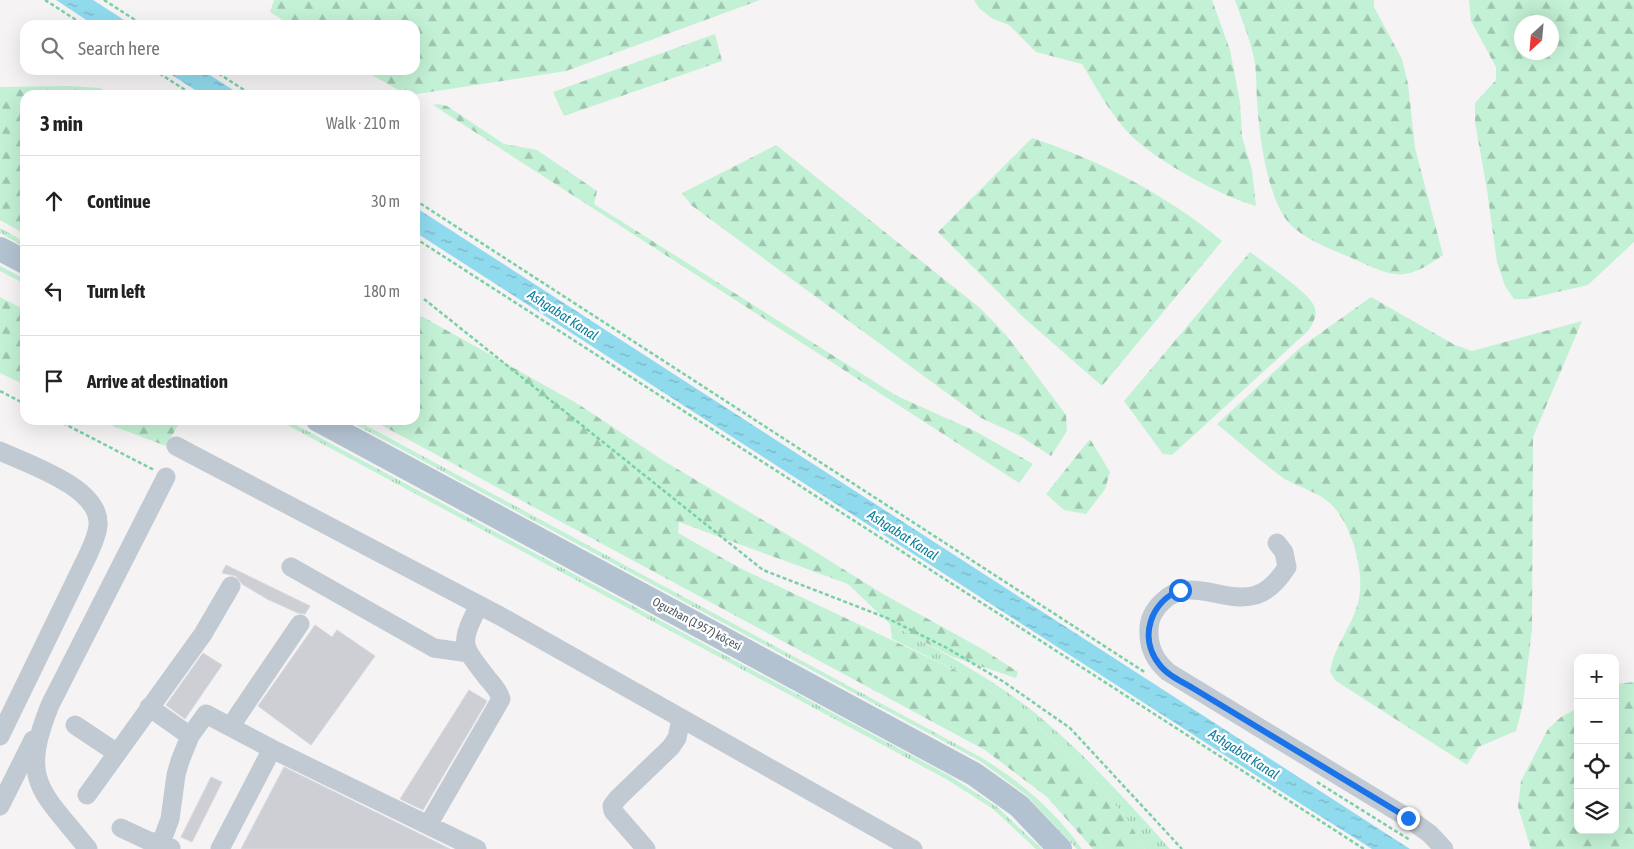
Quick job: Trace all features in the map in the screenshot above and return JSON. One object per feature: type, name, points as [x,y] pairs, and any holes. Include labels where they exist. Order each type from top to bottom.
[{"type":"main road","points":[[0,249],[20,259]]},
{"type":"main road","name":"Oguzhan (1957) köçesi","points":[[327,425],[974,774],[1020,806],[1060,849]]},
{"type":"lane","points":[[176,446],[478,605],[913,849]]},
{"type":"lane","points":[[0,451],[78,489],[90,503],[98,525],[88,555],[0,736]]},
{"type":"lane","points":[[0,806],[166,477]]},
{"type":"lane","points":[[1277,542],[1284,552],[1287,567],[1281,577],[1260,593],[1240,597],[1191,589],[1180,590],[1170,594],[1152,615],[1148,626],[1152,653],[1159,665],[1168,672],[1408,818],[1430,834],[1444,849]]},
{"type":"lane","points":[[291,567],[434,648],[469,653]]},
{"type":"lane","points":[[87,795],[203,634],[231,586]]},
{"type":"lane","points":[[428,825],[501,698],[469,653],[464,641],[465,633],[478,605]]},
{"type":"lane","points":[[230,727],[300,624]]},
{"type":"lane","points":[[50,705],[39,732],[35,756],[35,774],[42,792],[88,849]]},
{"type":"lane","points":[[149,707],[190,736]]},
{"type":"lane","points":[[121,828],[149,842],[166,846],[176,775],[190,736],[206,714],[272,749],[477,849]]},
{"type":"lane","points":[[646,849],[613,811],[612,806],[672,747],[677,738],[681,719]]},
{"type":"lane","points":[[75,725],[117,753]]},
{"type":"lane","points":[[220,849],[272,749]]},
{"type":"path","points":[[46,0],[76,20]]},
{"type":"path","points":[[104,0],[135,20]]},
{"type":"path","points":[[162,75],[185,90]]},
{"type":"path","points":[[221,75],[244,90]]},
{"type":"path","points":[[420,203],[1150,675]]},
{"type":"path","points":[[420,241],[1364,849]]},
{"type":"path","points":[[424,299],[763,570],[887,618],[947,648],[1004,682],[1070,728],[1182,849]]},
{"type":"path","points":[[0,391],[20,401]]},
{"type":"path","points":[[66,425],[166,477]]},
{"type":"path","points":[[1316,782],[1415,843]]},
{"type":"green space","points":[[274,0],[760,0],[566,71],[420,94],[420,90],[398,90],[372,75],[420,75],[420,20],[283,20],[270,12]]},
{"type":"green space","points":[[974,0],[1212,0],[1230,50],[1240,102],[1242,137],[1252,170],[1256,206],[1205,185],[1150,151],[1135,139],[1118,121],[1082,64],[1036,52],[1009,25],[993,19],[979,8]]},
{"type":"green space","points":[[1235,0],[1374,0],[1374,7],[1402,59],[1408,84],[1415,148],[1443,255],[1419,270],[1409,273],[1400,274],[1381,271],[1321,245],[1303,235],[1289,223],[1281,212],[1270,182],[1262,147],[1254,60]]},
{"type":"green space","points":[[1469,0],[1634,0],[1634,242],[1588,285],[1527,299],[1514,299],[1505,286],[1497,262],[1475,122],[1475,103],[1496,80],[1496,67],[1471,21]]},
{"type":"green space","points":[[715,34],[722,61],[564,116],[553,92]]},
{"type":"green space","points":[[69,86],[104,90],[20,90],[20,231],[0,220],[0,87]]},
{"type":"green space","points":[[433,105],[447,106],[504,144],[537,150],[597,191],[594,204],[897,396],[975,431],[1033,464],[1019,483]]},
{"type":"green space","points":[[1032,138],[1082,157],[1132,180],[1179,209],[1222,241],[1102,386],[1023,317],[938,232]]},
{"type":"green space","points":[[776,145],[980,308],[1007,336],[1066,415],[1067,431],[1051,456],[1020,436],[981,418],[691,205],[682,193]]},
{"type":"green space","points":[[0,228],[20,239],[20,244],[0,233]]},
{"type":"green space","points":[[1250,252],[1311,300],[1315,309],[1313,322],[1308,331],[1172,455],[1163,454],[1124,401]]},
{"type":"green space","points":[[0,266],[20,276],[20,281],[0,271]]},
{"type":"green space","points":[[0,297],[20,307],[20,383],[0,373]]},
{"type":"green space","points":[[1371,297],[1455,345],[1472,351],[1582,321],[1533,437],[1532,629],[1523,704],[1516,731],[1478,747],[1467,765],[1336,681],[1330,672],[1332,662],[1353,617],[1359,598],[1360,573],[1358,559],[1349,531],[1335,508],[1326,500],[1279,475],[1217,424],[1301,347]]},
{"type":"green space","points":[[420,316],[578,404],[664,461],[883,594],[984,650],[1018,672],[1016,678],[953,657],[890,624],[848,584],[679,522],[678,533],[740,568],[974,679],[1044,732],[1098,784],[1127,819],[1145,849],[1093,849],[1047,797],[985,750],[381,425],[420,425]]},
{"type":"green space","points":[[110,425],[178,425],[166,446]]},
{"type":"green space","points":[[287,425],[296,425],[950,776],[996,806],[1042,849],[1036,849],[993,809],[948,780]]},
{"type":"green space","points":[[356,425],[365,425],[982,758],[1036,798],[1061,822],[1082,849],[1077,849],[1026,795],[980,761]]},
{"type":"green space","points":[[1090,439],[1110,472],[1105,489],[1086,514],[1064,510],[1046,494]]},
{"type":"green space","points":[[890,624],[976,672],[1037,715],[1100,773],[1170,849],[1145,849],[1127,819],[1098,784],[1044,732],[974,679],[892,639]]},
{"type":"green space","points":[[1634,682],[1634,849],[1531,849],[1518,807],[1521,781],[1548,729],[1561,717],[1574,710],[1574,834],[1619,834],[1619,684]]},
{"type":"water","points":[[56,0],[93,0],[124,20],[86,20]]},
{"type":"water","points":[[172,75],[210,75],[233,90],[195,90]]},
{"type":"water","name":"Ashgabat Kanal","points":[[420,210],[1410,849],[1372,849],[420,235]]},
{"type":"building","points":[[226,565],[310,606],[305,614],[298,613],[267,599],[242,584],[236,576],[222,573]]},
{"type":"building","points":[[315,625],[332,637],[337,630],[375,656],[311,745],[258,706]]},
{"type":"building","points":[[203,653],[222,665],[185,719],[166,705]]},
{"type":"building","points":[[469,690],[487,701],[423,810],[400,799]]},
{"type":"building","points":[[284,767],[424,836],[450,849],[241,849]]},
{"type":"building","points":[[211,777],[222,782],[192,842],[181,837]]},
{"type":"route","points":[[1180,590],[1170,594],[1160,604],[1152,615],[1148,626],[1152,653],[1159,665],[1191,687],[1408,818]]}]
